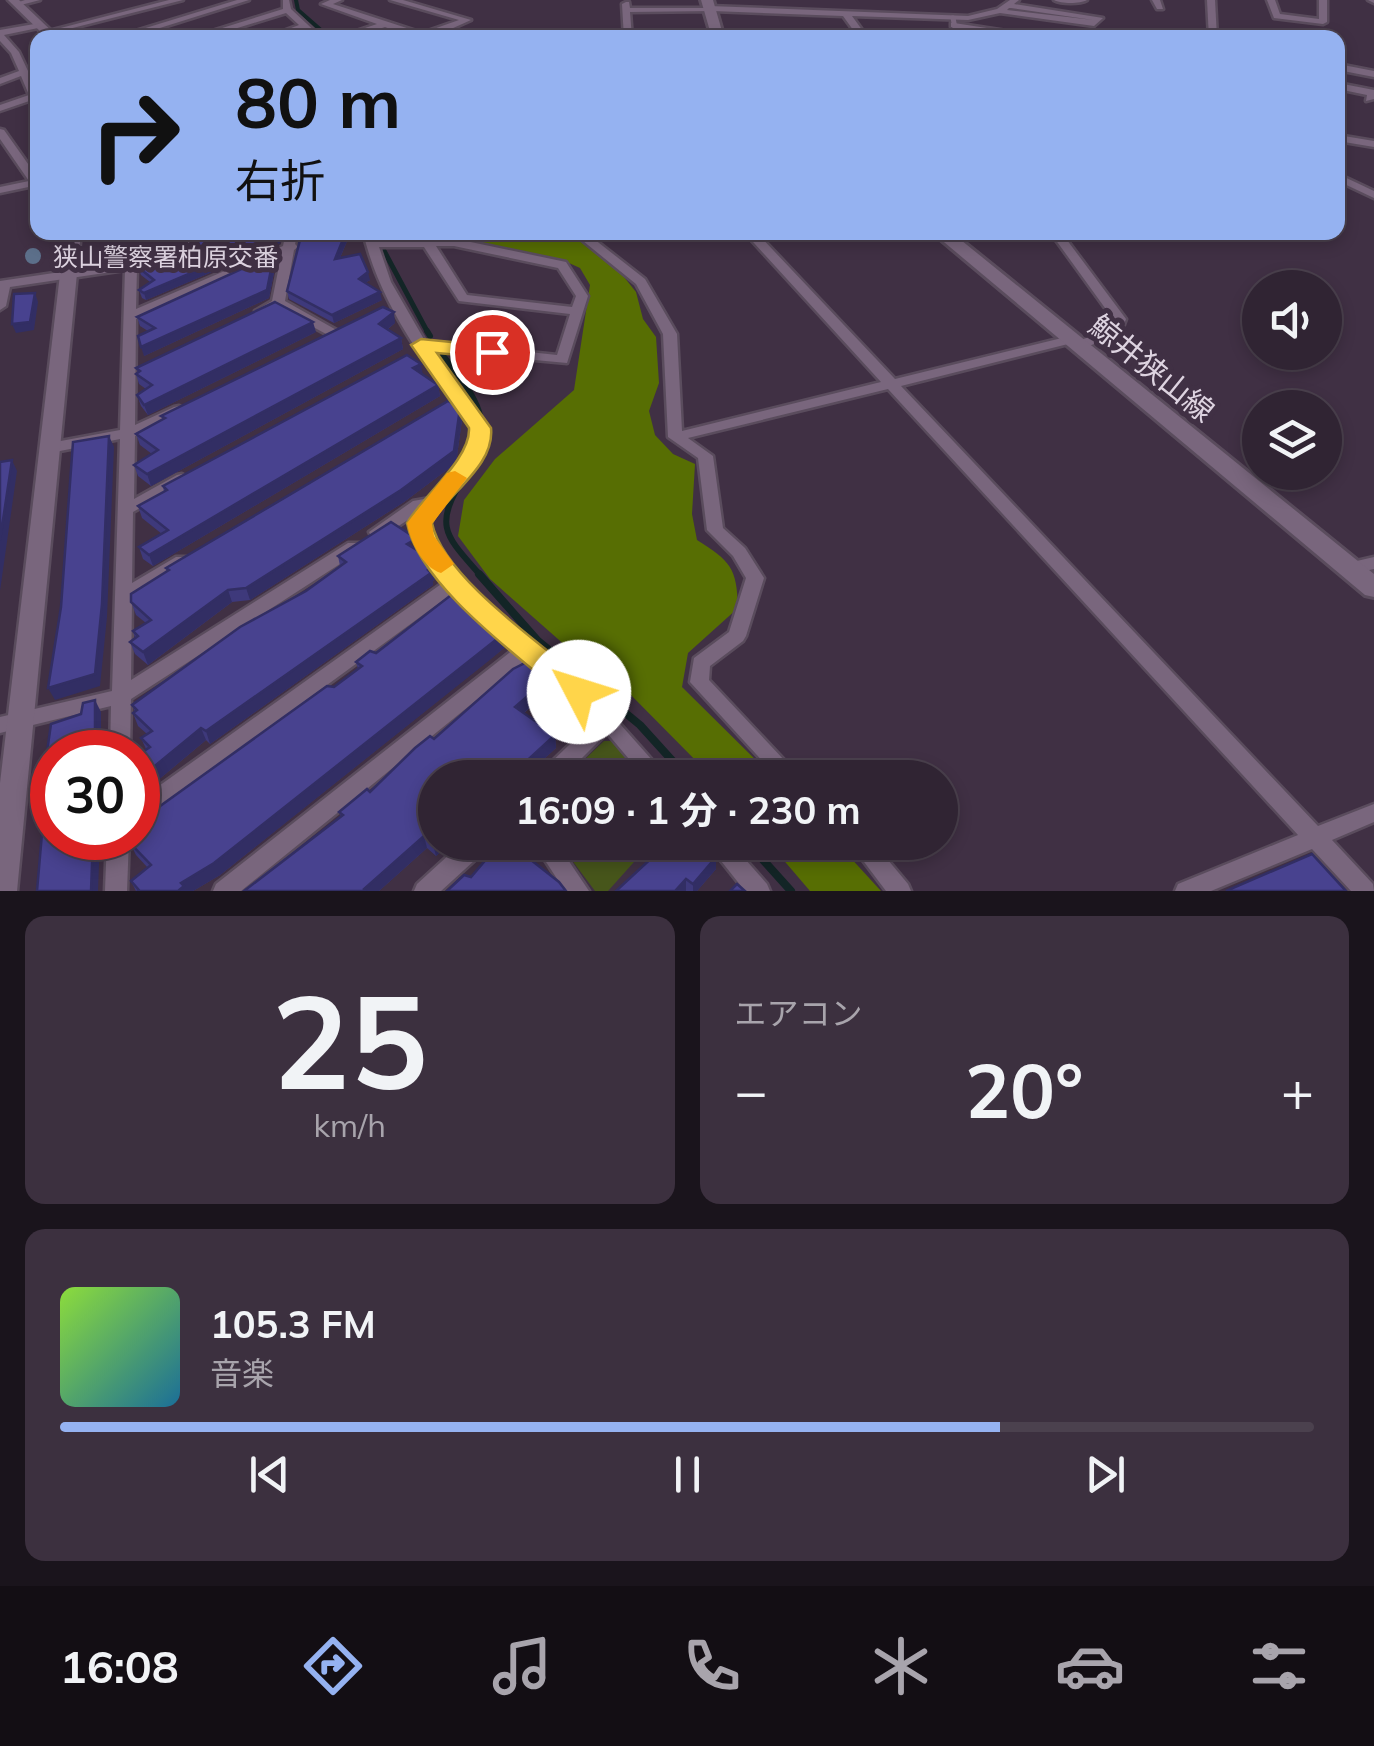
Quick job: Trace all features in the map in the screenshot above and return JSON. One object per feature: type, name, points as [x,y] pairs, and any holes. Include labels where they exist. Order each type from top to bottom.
[{"type":"main road","points":[[708,6],[715,30]]},
{"type":"main road","name":"鯨井狭山線","points":[[950,240],[1374,588]]},
{"type":"street","points":[[15,2],[36,0]]},
{"type":"street","points":[[59,30],[179,0]]},
{"type":"street","points":[[144,30],[245,0]]},
{"type":"street","points":[[338,0],[325,4],[402,30]]},
{"type":"street","points":[[394,0],[467,20],[441,30]]},
{"type":"street","points":[[878,0],[880,15]]},
{"type":"street","points":[[1058,0],[1084,0]]},
{"type":"street","points":[[1211,0],[1212,30]]},
{"type":"street","points":[[1271,0],[1277,16],[1323,22],[1323,0]]},
{"type":"street","points":[[15,2],[46,30]]},
{"type":"street","points":[[954,21],[1000,11],[1013,3],[1098,18],[1094,24],[1000,11]]},
{"type":"street","points":[[216,30],[286,5],[309,30]]},
{"type":"street","points":[[628,30],[626,5],[880,15],[954,21],[996,30]]},
{"type":"street","points":[[846,14],[858,30]]},
{"type":"street","points":[[91,24],[97,30]]},
{"type":"street","points":[[368,30],[385,24]]},
{"type":"street","points":[[293,30],[305,26]]},
{"type":"street","points":[[0,35],[30,33]]},
{"type":"street","points":[[0,35],[15,52],[30,82]]},
{"type":"street","points":[[0,56],[15,52]]},
{"type":"street","points":[[1345,68],[1374,74]]},
{"type":"street","points":[[0,80],[25,72]]},
{"type":"street","points":[[1345,88],[1373,94],[1368,99]]},
{"type":"street","points":[[0,108],[30,97]]},
{"type":"street","points":[[0,132],[30,174]]},
{"type":"street","points":[[1345,139],[1374,144]]},
{"type":"street","points":[[1345,180],[1374,195]]},
{"type":"street","points":[[0,190],[30,183]]},
{"type":"street","points":[[2,891],[10,723],[50,448],[73,240]]},
{"type":"street","points":[[0,306],[2,285],[131,265],[190,240]]},
{"type":"street","points":[[132,316],[292,240]]},
{"type":"street","points":[[278,303],[292,240]]},
{"type":"street","points":[[371,240],[389,305],[480,428],[481,439],[474,456],[430,503],[419,523],[422,538],[455,583],[608,721],[642,760]]},
{"type":"street","points":[[393,240],[428,243],[442,240]]},
{"type":"street","points":[[418,349],[562,360],[582,296],[562,265],[467,240]]},
{"type":"street","points":[[586,240],[641,282],[670,334],[674,437]]},
{"type":"street","points":[[756,240],[1365,891]]},
{"type":"street","points":[[674,437],[1115,332],[1120,319],[1061,240]]},
{"type":"street","points":[[428,243],[463,298],[577,311]]},
{"type":"street","points":[[121,730],[125,510],[138,367],[131,265]]},
{"type":"street","points":[[248,316],[278,303]]},
{"type":"street","points":[[278,303],[333,332]]},
{"type":"street","points":[[316,340],[349,324]]},
{"type":"street","points":[[440,408],[456,398]]},
{"type":"street","points":[[50,448],[131,432],[194,402]]},
{"type":"street","points":[[674,437],[705,456],[715,530],[739,552],[756,578],[737,636],[701,664],[698,682],[774,760]]},
{"type":"street","points":[[125,510],[193,473]]},
{"type":"street","points":[[10,723],[122,696],[419,505],[430,503]]},
{"type":"street","points":[[125,595],[192,556]]},
{"type":"street","points":[[1350,568],[1374,563]]},
{"type":"street","points":[[160,796],[455,583]]},
{"type":"street","points":[[224,891],[527,649]]},
{"type":"street","points":[[567,760],[608,721]]},
{"type":"street","points":[[1186,891],[1374,813]]},
{"type":"street","points":[[116,891],[117,860]]},
{"type":"street","points":[[425,891],[459,860]]},
{"type":"street","points":[[556,860],[578,891]]},
{"type":"street","points":[[732,860],[759,891]]},
{"type":"street","points":[[875,860],[900,891]]},
{"type":"lane","points":[[954,21],[955,30]]},
{"type":"green space","points":[[464,240],[579,240],[620,272],[636,292],[643,319],[656,337],[659,383],[649,411],[655,435],[673,454],[695,464],[692,514],[697,540],[730,566],[737,594],[738,608],[688,653],[682,687],[756,760],[695,760],[622,686],[584,662],[490,579],[458,536],[464,500],[495,459],[574,390],[590,285],[580,268]]},
{"type":"green space","points":[[604,741],[616,741],[632,760],[584,760]]},
{"type":"green space","points":[[572,860],[636,860],[608,891],[595,891]]},
{"type":"green space","points":[[784,860],[853,860],[881,891],[810,891]]},
{"type":"building","points":[[201,240],[269,240],[144,293],[139,290],[154,280],[138,267]]},
{"type":"building","points":[[300,240],[343,240],[335,259],[360,254],[368,272],[359,279],[380,292],[332,315],[287,291]]},
{"type":"building","points":[[274,254],[267,290],[141,347],[138,336],[155,328],[137,317]]},
{"type":"building","points":[[35,293],[30,322],[12,324],[14,294]]},
{"type":"building","points":[[275,302],[313,322],[144,405],[137,395],[152,385],[136,374],[140,371],[136,368]]},
{"type":"building","points":[[383,307],[394,312],[379,324],[401,338],[147,474],[134,465],[158,450],[136,434],[165,418],[161,416]]},
{"type":"building","points":[[407,355],[421,364],[413,368],[438,385],[149,555],[139,547],[168,530],[138,506],[167,490],[163,486]]},
{"type":"building","points":[[448,401],[460,408],[454,451],[401,490],[246,588],[228,590],[143,652],[130,642],[138,636],[133,631],[151,620],[131,602],[131,594],[169,570],[166,568]]},
{"type":"building","points":[[109,436],[95,674],[48,688],[61,607],[73,442]]},
{"type":"building","points":[[12,460],[0,540],[0,462]]},
{"type":"building","points":[[391,522],[411,535],[414,540],[407,544],[428,557],[434,566],[428,570],[431,573],[206,731],[201,728],[160,762],[160,730],[151,730],[133,713],[137,710],[132,705],[240,627],[306,591],[346,562],[338,556]]},
{"type":"building","points":[[455,592],[502,635],[214,863],[181,883],[184,886],[178,891],[137,891],[131,881],[151,865],[146,860],[160,860],[160,806],[327,686],[334,687],[362,666],[356,662],[370,651],[376,653]]},
{"type":"building","points":[[529,661],[551,676],[515,707],[555,735],[528,760],[418,760],[418,841],[366,891],[244,891],[343,815],[339,812],[367,789],[370,792],[415,748],[430,736],[434,739],[513,669]]},
{"type":"building","points":[[95,700],[95,730],[50,730],[51,724],[81,714],[83,703]]},
{"type":"building","points":[[1312,854],[1346,891],[1226,891]]},
{"type":"building","points":[[40,860],[92,860],[91,891],[37,891]]},
{"type":"building","points":[[486,860],[531,860],[566,891],[447,891],[464,875],[471,877]]},
{"type":"building","points":[[650,860],[713,860],[693,884],[686,879],[675,891],[616,891]]},
{"type":"waterway","points":[[296,0],[298,10],[321,30]]},
{"type":"waterway","points":[[382,247],[428,333]]},
{"type":"waterway","points":[[427,331],[430,336]]},
{"type":"waterway","points":[[437,348],[474,399],[482,427],[477,459]]},
{"type":"waterway","points":[[464,477],[449,508],[447,530],[481,576]]},
{"type":"waterway","points":[[479,574],[537,640],[640,725],[672,760]]},
{"type":"waterway","points":[[763,860],[791,891]]},
{"type":"slow traffic","points":[[441,564],[422,538],[419,523],[430,503],[455,478]]},
{"type":"place","name":"狭山警察署柏原交番","points":[[33,256]]},
{"type":"route","points":[[492,352],[421,345],[444,384],[480,428],[481,439],[474,456],[430,503],[419,523],[422,538],[455,583],[579,692]]}]
